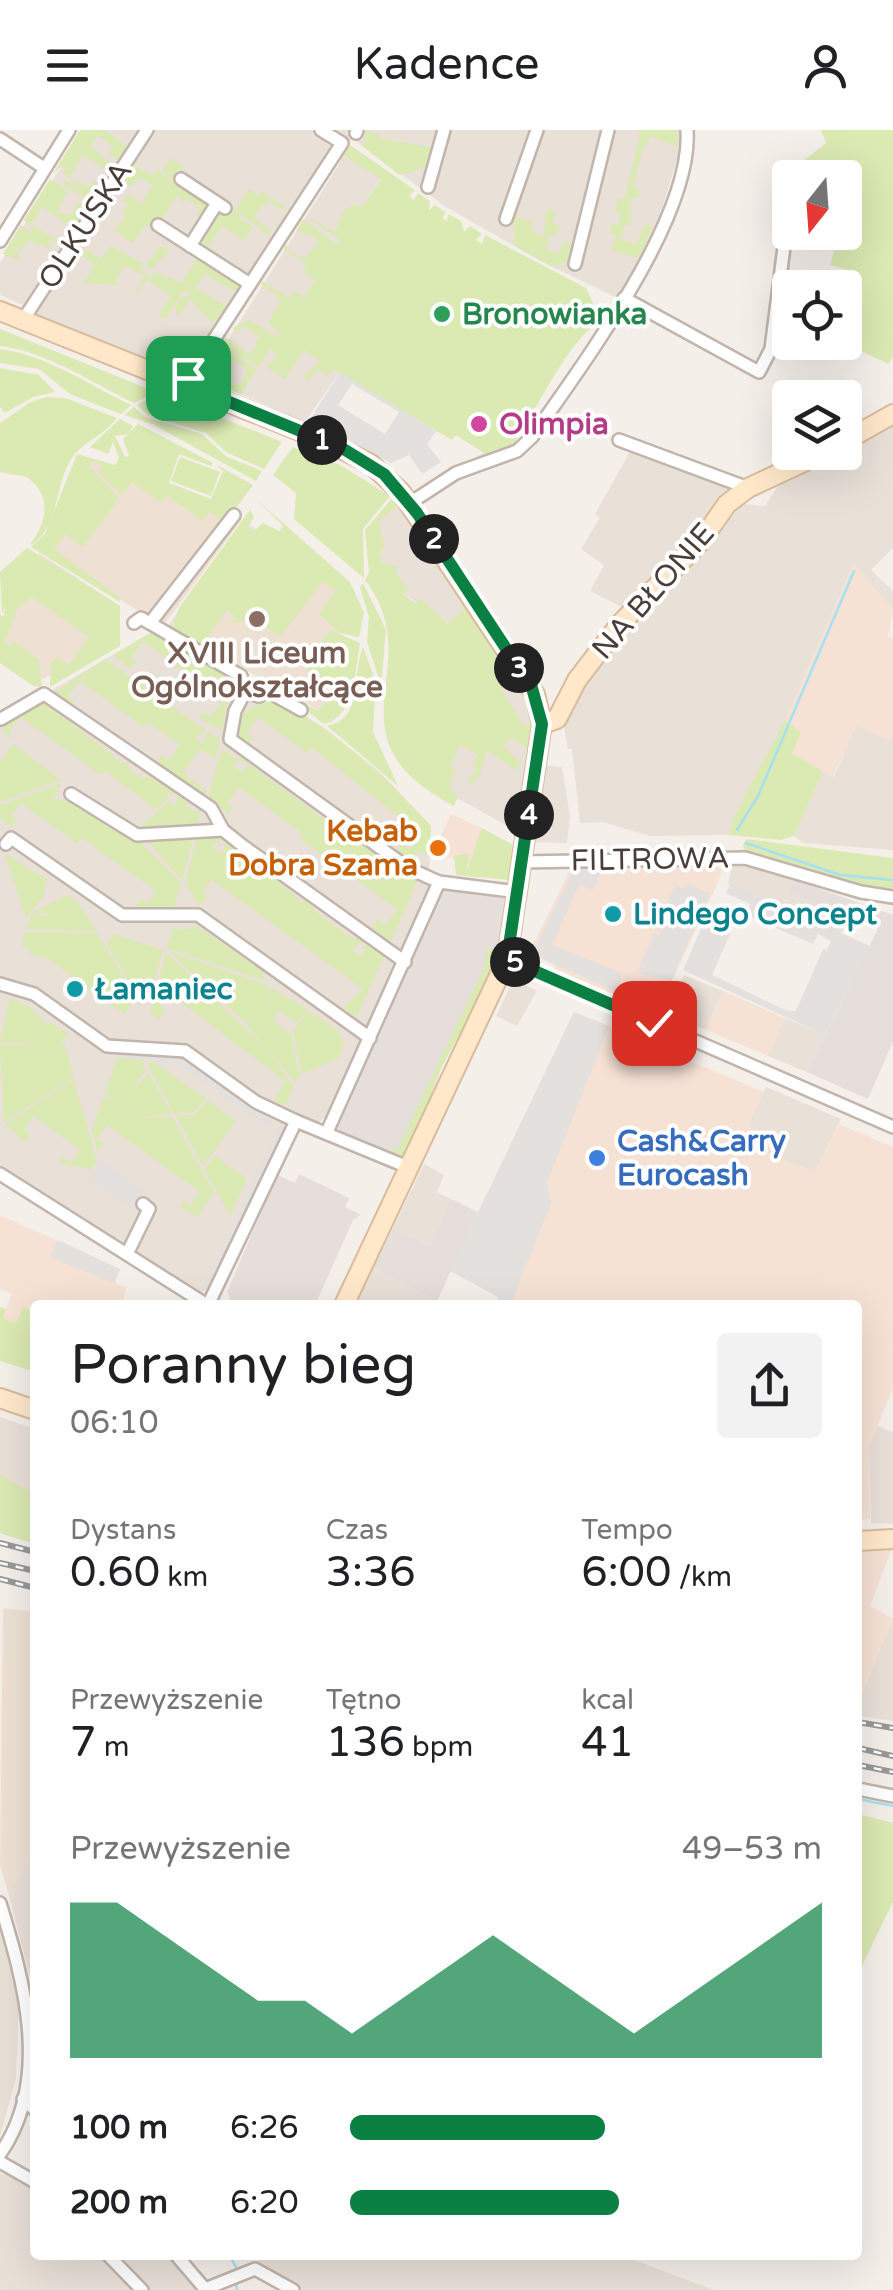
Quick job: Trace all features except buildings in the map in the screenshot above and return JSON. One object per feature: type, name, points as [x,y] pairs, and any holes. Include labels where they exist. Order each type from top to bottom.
[{"type":"street","points":[[0,240],[69,130]]},
{"type":"street","name":"OLKUSKA","points":[[23,320],[147,130]]},
{"type":"street","points":[[185,384],[342,143],[321,130]]},
{"type":"street","points":[[428,187],[444,130]]},
{"type":"street","points":[[506,220],[537,130]]},
{"type":"street","points":[[575,264],[608,130]]},
{"type":"street","points":[[410,503],[456,473],[516,451],[532,437],[624,298],[670,208],[687,130]]},
{"type":"street","points":[[0,139],[44,168]]},
{"type":"street","points":[[181,179],[221,206],[190,246]]},
{"type":"street","points":[[158,225],[250,284]]},
{"type":"street","points":[[624,298],[759,372],[771,349],[784,250]]},
{"type":"street","points":[[0,311],[356,455],[384,474],[410,503],[526,677],[542,724],[507,959],[346,1300]]},
{"type":"street","points":[[862,431],[893,414]]},
{"type":"street","points":[[619,440],[748,488]]},
{"type":"street","name":"NA BŁONIE","points":[[542,724],[557,719],[578,680],[624,618],[700,541],[727,504],[748,488],[786,470]]},
{"type":"street","points":[[150,623],[234,515]]},
{"type":"street","points":[[134,623],[140,618],[241,676],[245,692],[234,711],[230,739],[408,868],[440,882],[518,892]]},
{"type":"street","points":[[245,692],[259,696],[268,691],[301,710]]},
{"type":"street","points":[[1,719],[44,694],[211,808],[224,830],[404,962]]},
{"type":"street","points":[[71,794],[134,834],[224,830]]},
{"type":"street","points":[[6,844],[12,838],[122,915],[198,914],[370,1038]]},
{"type":"street","name":"FILTROWA","points":[[522,862],[745,858],[860,892],[893,897]]},
{"type":"street","points":[[327,1132],[440,882]]},
{"type":"street","points":[[507,959],[893,1126]]},
{"type":"street","points":[[0,984],[34,994],[107,1046],[185,1051],[256,1102],[410,1168]]},
{"type":"street","points":[[210,1300],[296,1121]]},
{"type":"street","points":[[0,1174],[200,1300]]},
{"type":"street","points":[[127,1254],[148,1209],[142,1204]]},
{"type":"street","points":[[0,1398],[30,1408]]},
{"type":"street","points":[[862,1541],[893,1539]]},
{"type":"street","points":[[862,1790],[893,1796]]},
{"type":"street","points":[[0,1903],[24,1988],[30,2027]]},
{"type":"street","points":[[0,2154],[17,2124],[30,2062]]},
{"type":"street","points":[[23,2099],[30,2105]]},
{"type":"street","points":[[0,2162],[30,2179]]},
{"type":"street","points":[[113,2260],[142,2290]]},
{"type":"street","points":[[180,2260],[205,2289],[255,2270],[293,2290]]},
{"type":"shaded area","points":[[85,130],[138,130],[23,305],[0,295],[0,263]]},
{"type":"shaded area","points":[[152,130],[312,130],[331,147],[188,371],[181,375],[33,314]]},
{"type":"shaded area","points":[[330,130],[682,130],[682,143],[656,228],[618,298],[544,263],[446,207],[353,139],[349,141]]},
{"type":"shaded area","points":[[345,155],[381,178],[280,334],[339,373],[305,422],[204,378]]},
{"type":"shaded area","points":[[340,372],[436,431],[427,444],[441,462],[422,474],[409,455],[391,463],[309,421]],"holes":[[[352,384],[399,412],[385,434],[338,405]]]},
{"type":"shaded area","points":[[893,421],[893,548],[871,570],[893,591],[893,610],[853,565],[779,735],[734,816],[729,835],[650,836],[603,822],[580,823],[572,749],[568,749],[563,720],[576,690],[718,524],[723,526],[743,504],[765,506],[779,484],[808,470],[862,470],[862,438]]},
{"type":"shaded area","points":[[632,448],[730,482],[734,490],[626,609],[590,591],[604,565],[581,549],[600,517],[595,514]]},
{"type":"shaded area","points":[[78,455],[242,519],[163,626],[40,551]]},
{"type":"shaded area","points":[[402,502],[475,610],[456,629],[404,594],[382,563],[379,551],[385,549],[378,521]]},
{"type":"shaded area","name":"XVIII Liceum Ogólnokształcące","points":[[243,520],[343,593],[333,718],[167,627]]},
{"type":"shaded area","points":[[39,553],[120,606],[120,639],[43,679],[0,655]]},
{"type":"shaded area","points":[[854,563],[893,610],[888,636],[893,639],[893,733],[890,741],[856,726],[833,777],[791,754],[801,732],[785,720]]},
{"type":"shaded area","points":[[152,632],[322,726],[382,774],[431,826],[428,894],[328,1115],[319,1122],[293,1115],[213,1285],[200,1293],[0,1169],[0,717],[41,701],[52,690]]},
{"type":"shaded area","points":[[519,677],[534,719],[521,833],[418,777],[501,688]]},
{"type":"shaded area","points":[[856,725],[890,740],[893,734],[893,850],[804,843],[794,836],[823,771],[834,777]]},
{"type":"shaded area","points":[[543,765],[562,767],[570,817],[567,843],[530,842]]},
{"type":"shaded area","points":[[451,814],[482,828],[470,864],[433,853]]},
{"type":"shaded area","name":"Lindego Concept","points":[[709,864],[722,869],[719,880],[658,1011],[553,970],[555,965],[529,953],[570,870]]},
{"type":"shaded area","points":[[732,865],[748,865],[795,880],[790,892],[849,917],[841,934],[728,884]]},
{"type":"shaded area","points":[[593,866],[600,873],[593,890],[579,885],[552,945],[622,973],[617,992],[532,954],[571,874],[577,874],[580,867]]},
{"type":"shaded area","points":[[795,880],[893,915],[893,1041],[868,1099],[807,1072],[878,929],[789,892]]},
{"type":"shaded area","points":[[688,883],[710,893],[671,981],[637,973],[654,934],[659,936],[662,932],[656,928],[675,885],[685,889]]},
{"type":"shaded area","points":[[730,884],[870,946],[825,1035],[683,970],[709,910],[723,915],[726,908],[739,913],[712,975],[785,1010],[796,1011],[823,949],[827,950],[831,941],[818,934],[813,944],[746,915],[750,904],[726,893]]},
{"type":"shaded area","points":[[447,888],[502,895],[507,903],[500,953],[487,986],[445,1056],[423,1120],[398,1159],[344,1136],[337,1126]]},
{"type":"shaded area","points":[[684,975],[723,991],[706,1030],[668,1012]]},
{"type":"shaded area","points":[[514,979],[537,991],[517,1026],[496,1016]]},
{"type":"shaded area","points":[[723,991],[785,1018],[768,1056],[706,1030]]},
{"type":"shaded area","points":[[574,1012],[764,1092],[748,1126],[766,1137],[781,1159],[815,1172],[839,1124],[893,1147],[893,1388],[869,1446],[870,1518],[862,1520],[862,1300],[498,1300],[450,1271]]},
{"type":"shaded area","points":[[574,1012],[609,1026],[547,1183],[551,1203],[512,1300],[498,1300],[450,1271]]},
{"type":"shaded area","points":[[785,1018],[825,1035],[807,1072],[768,1056]]},
{"type":"shaded area","points":[[120,1051],[182,1055],[274,1117],[270,1126],[178,1064],[117,1058]]},
{"type":"shaded area","points":[[766,1087],[841,1119],[815,1172],[780,1159],[766,1137],[748,1126]]},
{"type":"shaded area","points":[[280,1125],[286,1128],[213,1285],[200,1293]]},
{"type":"shaded area","points":[[102,1161],[156,1201],[153,1207],[144,1202],[137,1212],[90,1178]]},
{"type":"shaded area","points":[[424,1164],[444,1175],[437,1192],[451,1199],[430,1246],[393,1228]]},
{"type":"shaded area","points":[[299,1174],[349,1198],[345,1207],[361,1215],[353,1220],[317,1300],[229,1300],[227,1292],[277,1175],[295,1183]]},
{"type":"shaded area","points":[[451,1199],[478,1212],[437,1300],[373,1268],[393,1228],[430,1246]]},
{"type":"shaded area","points":[[0,1215],[120,1269],[115,1283],[126,1288],[123,1300],[30,1300],[30,1310],[23,1308],[16,1323],[2,1318],[12,1294],[0,1289]]},
{"type":"shaded area","points":[[58,1240],[120,1269],[114,1283],[50,1257]]},
{"type":"shaded area","points":[[373,1268],[435,1300],[358,1300]]},
{"type":"shaded area","points":[[0,1417],[30,1427],[30,1542],[0,1533]]},
{"type":"shaded area","points":[[877,1426],[893,1432],[893,1524],[871,1523],[869,1446]]},
{"type":"shaded area","points":[[892,1548],[870,1606],[893,1618],[862,1693],[862,1551]]},
{"type":"shaded area","points":[[3,1608],[30,1611],[30,1857],[8,1892],[0,1865]]},
{"type":"shaded area","points":[[893,1618],[893,1721],[862,1717],[862,1693]]},
{"type":"shaded area","points":[[30,1857],[30,1977],[8,1892]]},
{"type":"shaded area","points":[[0,1925],[19,2000],[16,2078],[0,2136]]},
{"type":"shaded area","points":[[0,2174],[19,2177],[30,2185],[30,2260],[108,2260],[136,2290],[0,2290]]},
{"type":"shaded area","points":[[119,2260],[172,2260],[199,2290],[148,2290]]},
{"type":"shaded area","points":[[256,2260],[634,2260],[714,2290],[303,2290]]},
{"type":"green space","points":[[80,130],[104,130],[127,147],[118,160],[109,154],[113,147],[98,135],[91,147],[114,166],[110,172],[83,155],[69,177],[89,187],[93,181],[101,186],[91,201],[62,184],[65,180],[82,190],[63,172],[67,169],[62,166],[53,174]]},
{"type":"green space","points":[[363,130],[379,134],[379,138],[434,148],[422,168],[399,175],[360,144],[366,141]]},
{"type":"green space","points":[[637,130],[678,130],[677,147],[651,136],[642,151],[633,188],[640,190],[637,198],[631,198],[630,226],[624,225],[621,239],[637,244],[645,225],[653,226],[639,258],[612,251],[616,235],[610,233],[612,224],[618,225],[621,213],[615,211],[618,199],[625,199],[640,135]]},
{"type":"green space","points":[[821,130],[893,130],[893,355],[889,364],[862,352],[862,270],[830,265],[834,250],[862,250],[862,160],[805,160],[826,143]]},
{"type":"green space","name":"Bronowianka","points":[[350,145],[415,190],[409,196],[414,200],[418,193],[430,201],[429,210],[435,205],[446,213],[442,218],[447,221],[448,214],[461,221],[464,232],[470,226],[482,234],[476,240],[482,244],[485,235],[586,288],[601,320],[565,359],[514,444],[473,459],[484,453],[456,435],[452,440],[332,369],[327,376],[317,370],[308,381],[303,377],[320,361],[304,350],[285,379],[266,367],[277,356],[271,348],[259,367],[227,348],[257,370],[241,394],[228,388],[231,382],[241,385],[247,370],[236,361],[226,361],[228,356],[218,351],[224,337],[252,355],[259,336],[243,326],[238,332],[232,328],[248,320],[277,336],[280,333],[268,324],[281,299],[261,284],[263,281],[289,298],[294,291],[304,297],[315,280],[305,273],[306,264],[284,249],[285,243],[289,251],[304,258],[318,244],[317,238],[296,231],[303,219],[338,245],[340,240],[307,217],[335,232],[344,210],[356,204],[362,207],[381,179],[345,156],[338,165]]},
{"type":"green space","points":[[171,158],[184,167],[175,181],[209,208],[203,218],[197,215],[199,208],[186,198],[183,203],[178,195],[154,230],[145,225],[133,243],[114,230],[126,216],[123,213],[128,204],[123,201],[128,194],[142,204],[152,185],[141,178],[130,186],[123,181],[133,164],[150,175],[158,170],[173,183],[163,171]]},
{"type":"green space","points":[[50,179],[68,191],[57,212],[71,215],[79,202],[87,207],[73,228],[41,206],[36,221],[29,223],[63,244],[48,240],[52,249],[28,240],[21,250],[11,246],[19,252],[19,260],[3,254],[21,225],[31,233],[33,228],[24,220]]},
{"type":"green space","points":[[249,189],[259,195],[262,191],[286,208],[283,212],[268,199],[266,207],[262,205],[254,219],[271,230],[268,235],[240,214],[238,218],[253,227],[244,241],[222,226],[206,250],[198,245],[218,210],[233,213]]},
{"type":"green space","points":[[546,209],[556,212],[553,224],[559,225],[557,235],[549,235],[546,249],[560,253],[563,242],[577,245],[564,264],[551,266],[515,246],[513,216],[533,222],[531,232],[544,236]]},
{"type":"green space","points":[[111,246],[146,265],[160,247],[170,250],[152,269],[143,264],[140,267],[150,279],[156,272],[182,283],[199,255],[242,284],[234,291],[204,274],[195,288],[227,306],[213,324],[190,299],[178,317],[175,307],[181,298],[192,295],[184,290],[165,319],[159,315],[171,296],[146,280],[133,298],[144,276],[125,266],[116,279],[118,285],[84,283],[95,265],[82,256],[85,249],[101,259]]},
{"type":"green space","points":[[0,329],[156,392],[134,403],[52,361],[0,346]]},
{"type":"green space","points":[[0,349],[51,364],[131,405],[121,414],[70,394],[39,369],[0,363]]},
{"type":"green space","points":[[0,368],[39,375],[55,392],[33,397],[5,413],[0,407]]},
{"type":"green space","points":[[159,393],[282,442],[264,469],[226,452],[206,433],[148,415],[137,405]]},
{"type":"green space","points":[[46,397],[65,398],[117,418],[75,454],[63,477],[47,528],[29,546],[43,519],[44,501],[27,477],[0,472],[0,423],[29,403]]},
{"type":"green space","points":[[134,407],[145,417],[202,434],[227,457],[262,471],[256,481],[154,425],[124,415]]},
{"type":"green space","points":[[120,419],[133,426],[128,434],[138,424],[213,463],[211,466],[179,454],[169,483],[211,499],[223,471],[217,465],[253,485],[225,523],[210,512],[203,521],[168,496],[162,503],[132,482],[122,495],[98,472],[103,465],[93,461],[89,467],[119,498],[83,547],[65,534],[54,549],[119,597],[120,602],[31,547],[45,534],[77,454],[115,465],[119,458],[113,442],[108,454],[90,447]],"holes":[[[128,434],[123,439],[129,456],[125,457],[115,436]]]},
{"type":"green space","points":[[293,447],[340,465],[390,496],[363,529],[364,578],[294,519],[296,493],[273,475]]},
{"type":"green space","points":[[180,457],[220,472],[211,496],[171,481]]},
{"type":"green space","points":[[394,496],[408,517],[398,505],[379,521],[385,549],[379,552],[382,563],[399,567],[395,571],[407,587],[404,595],[416,603],[420,598],[448,624],[468,606],[517,678],[501,689],[523,725],[532,724],[530,750],[512,738],[503,746],[521,763],[515,770],[487,750],[480,774],[471,785],[468,781],[476,770],[473,762],[478,755],[460,745],[451,766],[456,771],[450,779],[451,790],[458,796],[454,806],[414,780],[393,753],[385,727],[388,642],[383,612],[365,580],[369,573],[365,530]]},
{"type":"green space","points":[[257,500],[350,582],[364,613],[359,637],[340,633],[319,614],[336,591],[323,582],[280,637],[255,619],[231,623],[235,616],[227,610],[207,638],[212,644],[200,643],[172,627],[179,608],[250,510],[254,517],[248,527],[254,531],[263,523],[279,531],[283,526]]},
{"type":"green space","points":[[27,548],[120,606],[120,646],[50,687],[51,664],[56,657],[69,665],[89,637],[32,597],[18,608],[5,643],[10,647],[13,641],[39,660],[42,687],[33,686],[0,663],[0,614],[4,617],[5,606],[2,614],[0,572]]},
{"type":"green space","points":[[363,583],[386,630],[381,685],[367,642],[369,617],[360,587]]},
{"type":"green space","points":[[330,630],[360,643],[348,702],[335,719],[324,724],[302,707],[304,703],[318,711],[330,698],[330,689],[304,666]]},
{"type":"green space","points":[[152,632],[233,679],[222,730],[199,718],[204,712],[211,716],[223,700],[143,641],[131,657],[137,662],[131,669],[113,655]]},
{"type":"green space","points":[[363,647],[376,682],[373,732],[398,786],[327,726],[347,715]]},
{"type":"green space","points":[[105,659],[205,730],[195,739],[204,744],[207,731],[220,739],[215,758],[200,749],[183,773],[206,791],[205,796],[157,762],[161,756],[169,761],[180,745],[148,722],[144,727],[80,681],[68,696],[74,702],[70,707],[52,694]]},
{"type":"green space","points":[[272,696],[337,738],[413,807],[431,826],[429,856],[417,850],[414,864],[397,852],[402,844],[410,849],[421,834],[311,747],[307,753],[258,717],[247,733],[253,738],[248,744],[244,740],[238,731],[240,715]]},
{"type":"green space","points":[[42,701],[59,709],[59,714],[124,764],[131,761],[127,767],[141,778],[150,776],[169,790],[177,788],[173,795],[168,793],[167,801],[152,811],[152,806],[105,771],[101,775],[20,717],[8,732],[13,740],[4,733],[1,723]]},
{"type":"green space","points":[[785,720],[801,732],[792,754],[823,771],[794,836],[781,840],[729,835],[734,816]]},
{"type":"green space","points":[[13,744],[44,767],[43,773],[45,768],[61,780],[0,802],[0,762]]},
{"type":"green space","points":[[222,748],[235,759],[250,756],[245,763],[237,760],[233,767],[243,772],[253,758],[258,762],[251,766],[346,835],[352,834],[418,879],[391,941],[371,928],[378,920],[386,925],[397,909],[300,839],[303,834],[239,787],[227,803],[233,808],[229,814],[208,798]]},
{"type":"green space","points":[[62,783],[53,798],[109,820],[138,841],[181,883],[174,907],[133,910],[141,899],[148,904],[156,891],[82,838],[77,843],[21,803],[11,815],[17,819],[12,827],[0,818],[0,805]]},
{"type":"green space","points":[[179,789],[190,797],[185,805],[196,812],[202,806],[197,825],[139,828],[169,802],[176,806]]},
{"type":"green space","points":[[482,828],[517,847],[510,880],[456,875],[454,856],[469,853],[467,870]]},
{"type":"green space","points":[[198,834],[225,838],[212,847],[222,854],[227,840],[304,903],[308,898],[316,904],[312,909],[354,940],[358,934],[366,940],[352,949],[361,957],[368,941],[385,954],[357,1016],[343,1009],[363,989],[212,880],[202,892],[208,896],[199,906],[185,883]]},
{"type":"green space","points":[[194,835],[182,880],[144,838]]},
{"type":"green space","points":[[746,839],[893,858],[893,893],[861,888],[747,854],[743,845]]},
{"type":"green space","points":[[5,854],[47,879],[44,895],[26,919]]},
{"type":"green space","points":[[68,895],[79,903],[96,931],[26,929],[32,913],[47,918],[46,914],[33,912]]},
{"type":"green space","points":[[195,925],[262,970],[265,981],[167,948],[173,928],[191,930]]},
{"type":"green space","points":[[25,932],[97,933],[136,998],[124,1014],[47,958],[29,954],[30,949],[22,946]]},
{"type":"green space","points":[[113,934],[163,950],[154,982],[138,996],[107,945]]},
{"type":"green space","points":[[488,948],[500,953],[492,974],[442,1066],[413,1144],[399,1159],[392,1156],[391,1148],[397,1150],[405,1133],[417,1129],[406,1131],[483,970]]},
{"type":"green space","points":[[168,951],[265,984],[272,1004],[268,986],[307,1009],[297,1023],[277,1010],[275,1023],[291,1034],[299,1075],[296,1083],[245,1023],[249,1018],[243,1021]]},
{"type":"green space","points":[[166,953],[268,1050],[293,1086],[286,1105],[273,1102],[285,1081],[169,993],[159,1005],[165,1010],[159,1020],[150,1013],[157,985],[176,992],[158,982]]},
{"type":"green space","points":[[10,999],[68,1034],[56,1050],[64,1043],[73,1075],[65,1072],[74,1078],[4,1122],[0,1045],[25,1044],[36,1049],[26,1042],[0,1043]]},
{"type":"green space","points":[[308,1010],[338,1031],[344,1044],[338,1058],[302,1074],[293,1031]]},
{"type":"green space","points":[[117,1058],[141,1059],[146,1069],[131,1092],[149,1073],[171,1114],[135,1118],[172,1117],[214,1193],[197,1217],[180,1206],[183,1201],[190,1206],[200,1192],[107,1125],[97,1139],[104,1144],[98,1151],[92,1130],[104,1096],[120,1106],[105,1093]]},
{"type":"green space","points":[[154,1062],[205,1098],[194,1112],[174,1114],[147,1063]]},
{"type":"green space","points":[[74,1080],[97,1162],[92,1169],[60,1164],[61,1157],[71,1163],[80,1150],[34,1116],[24,1129],[30,1135],[25,1142],[5,1124]]},
{"type":"green space","points":[[207,1100],[236,1121],[203,1166],[176,1116],[195,1115]]},
{"type":"green space","points":[[215,1156],[247,1179],[230,1216],[204,1169]]},
{"type":"green space","points":[[0,1307],[6,1309],[3,1318],[16,1323],[23,1307],[30,1310],[30,1370],[0,1361]]},
{"type":"green space","points":[[0,1475],[30,1491],[30,1542],[0,1533]]},
{"type":"green space","points":[[862,1815],[893,1823],[893,1902],[862,1966]]},
{"type":"waterway","points":[[737,830],[758,796],[854,571]]},
{"type":"waterway","points":[[746,843],[840,875],[893,880]]},
{"type":"waterway","points":[[862,1800],[893,1806]]},
{"type":"waterway","points":[[232,2260],[236,2267]]},
{"type":"waterway","points":[[236,2283],[237,2290]]},
{"type":"railway","points":[[0,1543],[30,1551]]},
{"type":"railway","points":[[0,1563],[30,1570]]},
{"type":"railway","points":[[0,1579],[30,1587]]},
{"type":"railway","points":[[862,1723],[893,1728]]},
{"type":"railway","points":[[862,1749],[893,1756]]},
{"type":"railway","points":[[862,1766],[893,1772]]},
{"type":"place","name":"Bronowianka","points":[[442,314]]},
{"type":"place","name":"Olimpia","points":[[479,424]]},
{"type":"place","name":"XVIII Liceum Ogólnokształcące","points":[[257,619]]},
{"type":"place","name":"Kebab Dobra Szama","points":[[438,848]]},
{"type":"place","name":"Lindego Concept","points":[[613,914]]},
{"type":"place","name":"Łamaniec","points":[[75,989]]},
{"type":"place","name":"Cash&Carry Eurocash","points":[[597,1158]]},
{"type":"route","points":[[188,378],[185,384],[356,455],[392,481],[410,503],[526,677],[535,694],[542,724],[507,959],[654,1023]]}]
